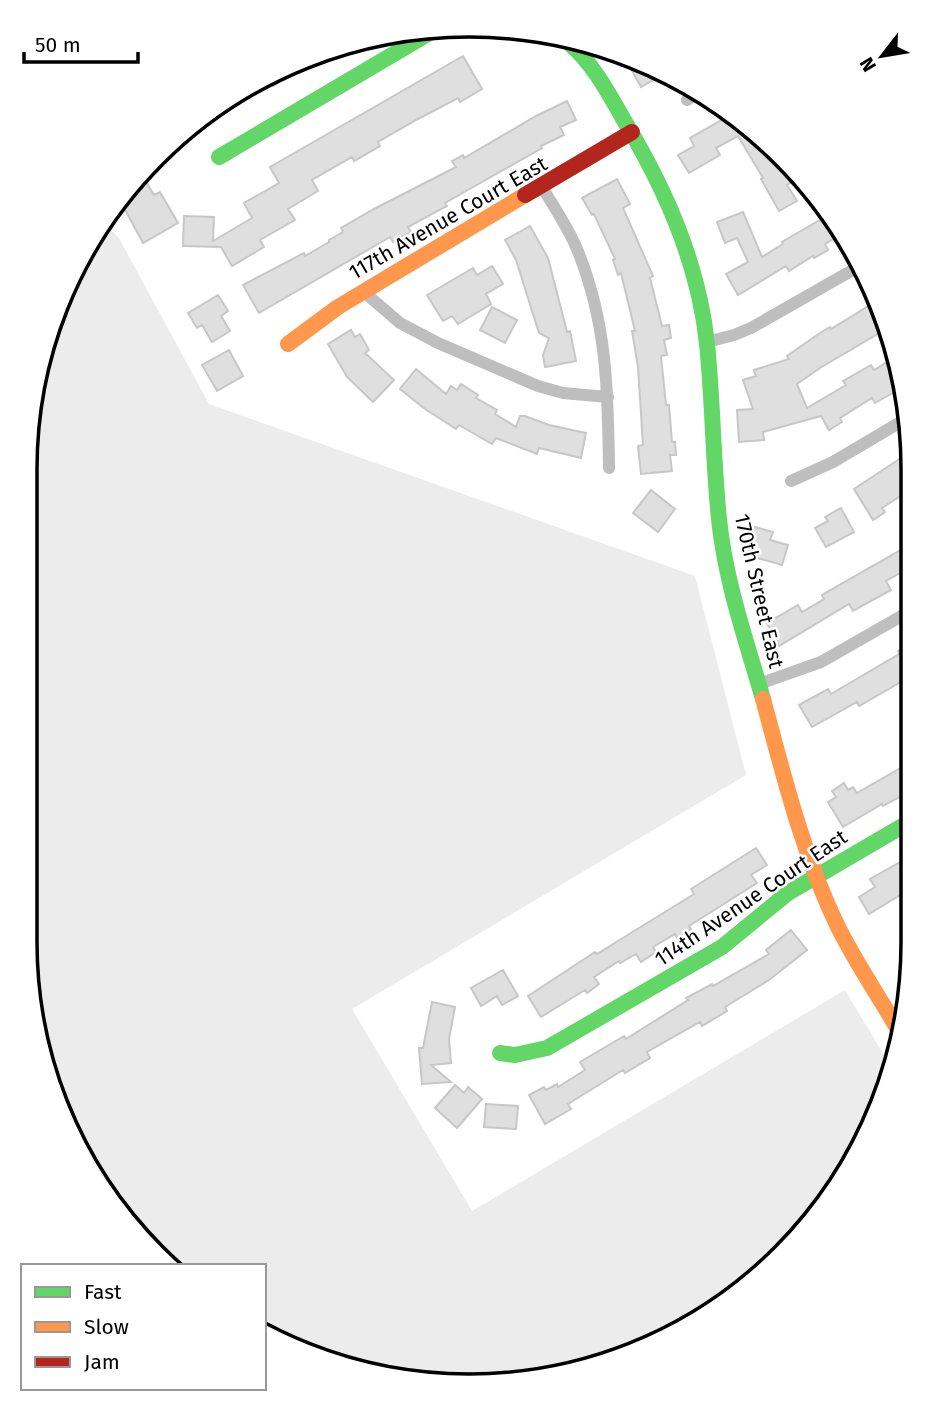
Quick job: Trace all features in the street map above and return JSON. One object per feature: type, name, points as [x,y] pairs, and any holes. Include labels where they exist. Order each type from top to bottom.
[{"type":"street","points":[[219,157],[418,40]]},
{"type":"street","name":"170th Street East","points":[[577,50],[589,60],[652,167],[682,235],[693,269],[706,342],[719,521],[732,589],[797,824],[816,876],[839,928],[894,1022]]},
{"type":"street","name":"117th Avenue Court East","points":[[288,344],[338,307],[632,132]]},
{"type":"street","points":[[542,187],[576,246],[605,353],[609,468]]},
{"type":"street","points":[[706,342],[751,328],[853,270]]},
{"type":"street","points":[[364,292],[400,323],[438,343],[525,381],[563,393],[608,397]]},
{"type":"street","points":[[791,481],[834,462],[899,423]]},
{"type":"street","points":[[759,684],[821,662],[901,616]]},
{"type":"street","name":"114th Avenue Court East","points":[[500,1053],[515,1055],[547,1048],[722,947],[788,894],[901,827]]},
{"type":"shaded area","points":[[110,229],[119,238],[209,404],[695,576],[746,775],[352,1009],[472,1211],[845,990],[886,1058],[857,1133],[828,1182],[775,1248],[732,1285],[660,1330],[608,1351],[553,1366],[497,1373],[413,1371],[357,1360],[304,1341],[266,1323],[266,1264],[181,1264],[163,1248],[126,1205],[81,1133],[51,1054],[40,998],[38,970],[37,469],[40,413],[51,357],[60,330],[81,278]]},
{"type":"building","points":[[463,56],[482,89],[460,102],[458,98],[418,119],[378,142],[380,146],[354,161],[352,157],[312,180],[318,191],[288,209],[295,220],[260,240],[264,247],[232,266],[221,247],[183,246],[184,216],[214,217],[213,241],[252,218],[244,203],[279,183],[270,167]]},
{"type":"building","points":[[631,69],[634,70],[655,79],[641,87]]},
{"type":"building","points":[[295,74],[273,86],[278,81]]},
{"type":"building","points":[[567,101],[576,120],[560,127],[564,135],[445,203],[447,206],[408,227],[411,232],[393,242],[390,237],[259,313],[243,285],[304,253],[305,256],[343,232],[341,228],[456,167],[452,161],[463,155],[464,158]]},
{"type":"building","points":[[723,119],[775,163],[792,182],[787,185],[797,201],[779,211],[738,136],[716,148],[720,155],[689,173],[678,155],[694,146],[690,138]]},
{"type":"building","points":[[617,179],[630,204],[623,208],[653,276],[650,278],[662,326],[669,325],[671,338],[664,340],[667,355],[661,356],[672,442],[675,442],[676,455],[670,455],[672,471],[641,474],[638,446],[643,445],[638,367],[632,331],[635,331],[621,273],[618,275],[613,260],[615,259],[594,214],[592,215],[582,198]]},
{"type":"building","points":[[146,182],[154,195],[160,192],[178,223],[143,243],[124,208]]},
{"type":"building","points":[[743,212],[762,257],[821,219],[834,239],[825,244],[828,250],[789,271],[786,266],[738,295],[726,274],[748,262],[737,238],[725,243],[717,222]]},
{"type":"building","points":[[530,226],[548,258],[576,361],[545,367],[543,355],[549,338],[539,333],[516,260],[505,240]]},
{"type":"building","points":[[492,266],[503,284],[486,294],[491,304],[458,324],[452,316],[443,321],[427,295],[473,268],[477,275]]},
{"type":"building","points":[[218,295],[228,311],[221,316],[230,331],[212,342],[202,325],[197,328],[188,313]]},
{"type":"building","points":[[869,306],[879,333],[797,384],[807,408],[846,385],[843,381],[871,365],[874,370],[888,361],[894,392],[875,403],[872,398],[840,418],[842,422],[829,430],[821,416],[763,432],[764,440],[739,442],[737,410],[753,409],[743,380],[756,376],[754,370],[789,359],[787,356],[830,327],[831,329]]},
{"type":"building","points":[[492,307],[517,320],[505,343],[480,330]]},
{"type":"building","points":[[351,330],[355,337],[360,334],[369,350],[365,353],[394,380],[373,402],[347,377],[328,344]]},
{"type":"building","points":[[229,350],[243,376],[217,391],[202,365]]},
{"type":"building","points":[[416,369],[446,394],[451,386],[457,390],[461,384],[478,395],[476,398],[497,410],[495,414],[516,427],[520,416],[525,416],[549,425],[586,433],[581,458],[539,448],[537,454],[496,438],[492,444],[459,425],[456,429],[400,389]]},
{"type":"building","points":[[901,458],[901,496],[882,508],[885,512],[873,520],[854,489]]},
{"type":"building","points":[[651,490],[675,509],[658,532],[633,513]]},
{"type":"building","points":[[841,508],[854,532],[826,547],[815,528],[828,521],[825,517]]},
{"type":"building","points":[[755,527],[773,532],[770,540],[788,545],[782,565],[747,555]]},
{"type":"building","points":[[901,550],[901,573],[886,581],[891,590],[853,611],[849,604],[779,646],[767,623],[798,605],[802,612],[824,599],[822,595]]},
{"type":"building","points":[[901,649],[901,682],[859,706],[857,702],[812,727],[799,705],[828,689],[831,694],[899,654]]},
{"type":"building","points":[[901,768],[901,796],[883,806],[882,804],[843,827],[828,802],[836,797],[832,791],[844,783],[848,790],[853,787],[857,793]]},
{"type":"building","points":[[756,848],[767,865],[751,875],[757,883],[689,926],[691,929],[677,938],[675,934],[653,947],[656,952],[641,962],[636,954],[620,963],[619,961],[594,977],[599,984],[587,993],[585,990],[541,1017],[528,996],[595,952],[597,954],[694,894],[691,889]]},
{"type":"building","points":[[901,862],[901,894],[869,914],[859,897],[875,887],[870,879]]},
{"type":"building","points":[[791,930],[807,950],[769,980],[725,1007],[727,1011],[702,1026],[700,1022],[647,1052],[650,1058],[625,1073],[623,1070],[568,1104],[571,1109],[545,1124],[529,1095],[544,1087],[546,1090],[557,1084],[558,1087],[585,1070],[580,1062],[624,1036],[626,1039],[688,1000],[686,998],[769,954],[766,950]]},
{"type":"building","points":[[503,970],[518,996],[502,1005],[497,996],[481,1006],[471,988]]},
{"type":"building","points":[[432,1002],[455,1007],[449,1039],[451,1063],[431,1065],[451,1082],[422,1084],[419,1048],[423,1048]]},
{"type":"building","points":[[455,1085],[464,1093],[468,1087],[482,1099],[457,1128],[435,1108]]},
{"type":"building","points":[[486,1104],[518,1106],[516,1129],[484,1127]]},
{"type":"traffic: fast","points":[[219,157],[418,40]]},
{"type":"traffic: fast","points":[[576,50],[602,83],[643,152],[680,231],[689,259],[707,344],[722,542],[737,610],[763,699]]},
{"type":"traffic: fast","points":[[500,1053],[515,1055],[547,1048],[722,947],[788,893],[901,827]]},
{"type":"traffic: slow","points":[[288,344],[338,307],[525,195]]},
{"type":"traffic: slow","points":[[763,699],[795,815],[814,872],[852,954],[894,1023]]},
{"type":"traffic: jam","points":[[525,195],[632,132]]}]
